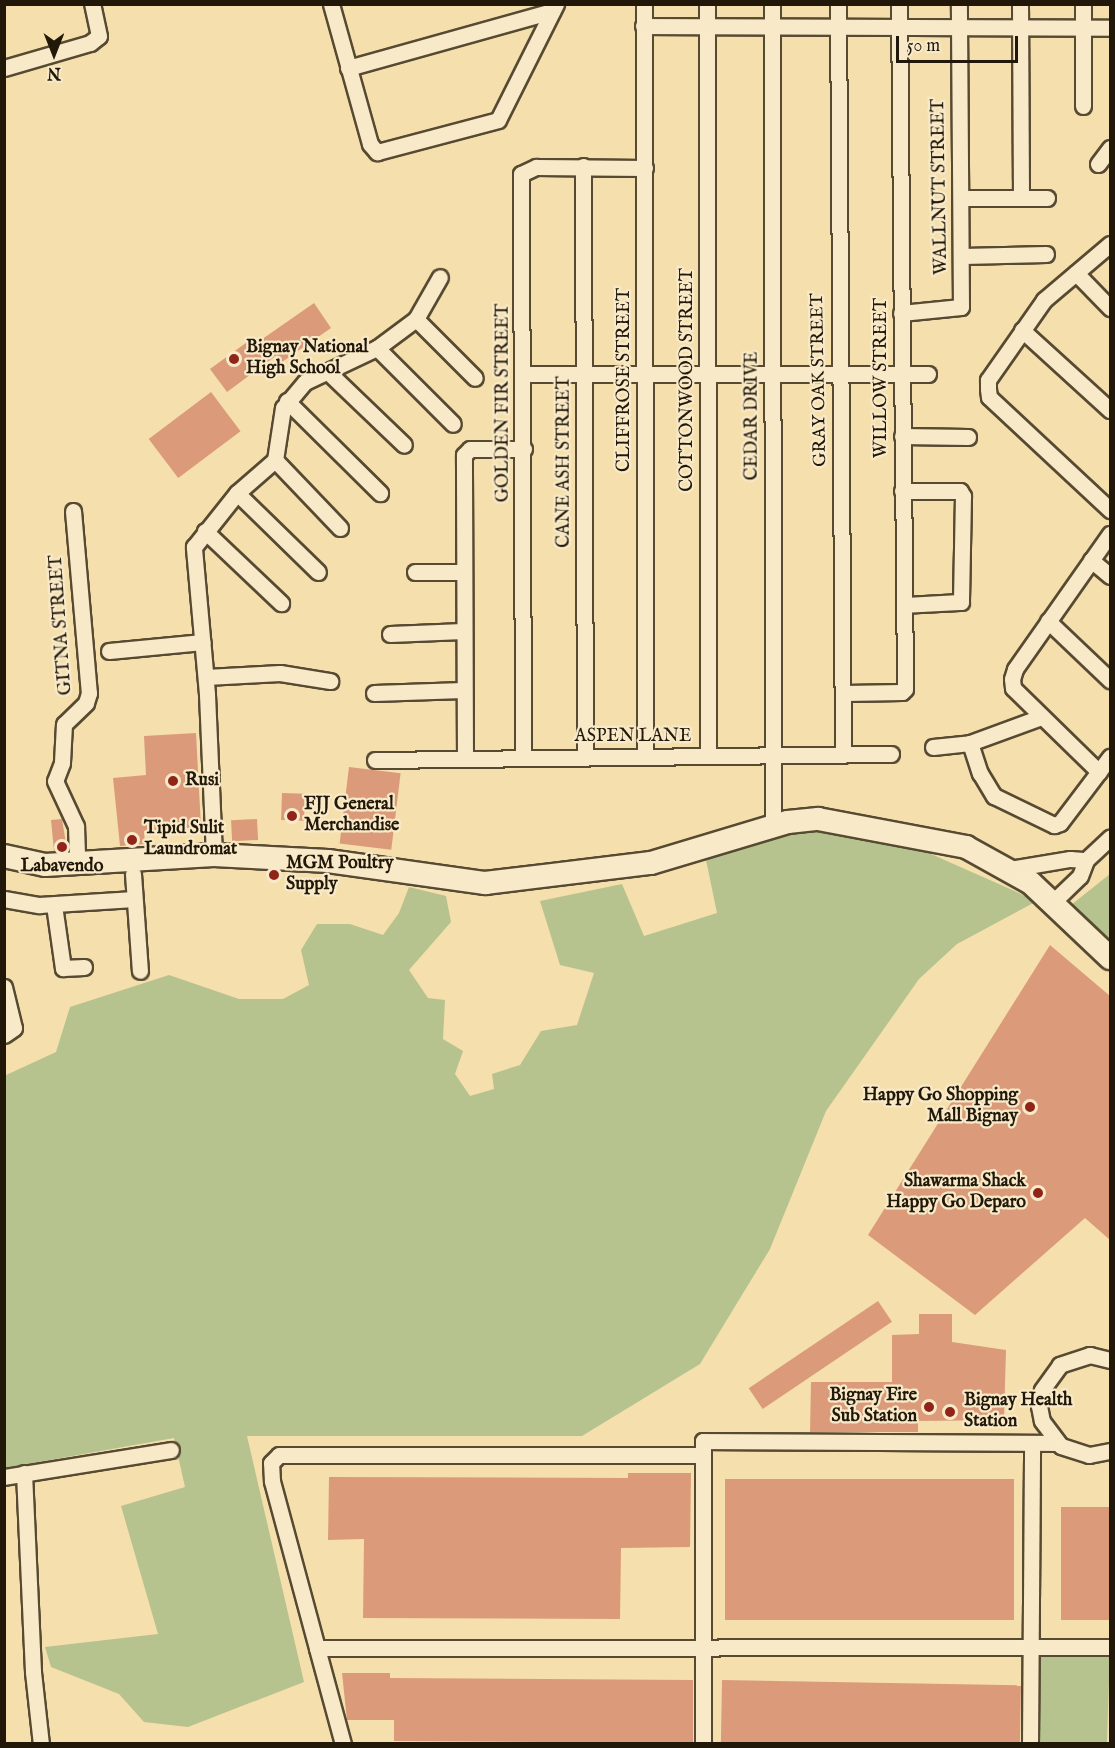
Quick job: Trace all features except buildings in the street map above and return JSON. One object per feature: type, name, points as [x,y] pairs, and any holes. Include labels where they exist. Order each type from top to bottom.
[{"type":"main road","points":[[4,856],[45,864],[214,855],[328,861],[485,883],[651,863],[773,828],[818,819],[916,835],[966,847],[1010,869],[1053,902],[1110,958]]},
{"type":"street","points":[[4,68],[90,44],[99,36],[92,4]]},
{"type":"street","points":[[331,4],[370,144],[377,152],[492,124],[501,115],[554,8]]},
{"type":"street","name":"CLIFFROSE STREET","points":[[644,4],[645,756]]},
{"type":"street","name":"COTTONWOOD STREET","points":[[707,4],[708,756]]},
{"type":"street","name":"CEDAR DRIVE","points":[[772,4],[773,828]]},
{"type":"street","name":"GRAY OAK STREET","points":[[838,4],[839,374],[845,693],[843,755]]},
{"type":"street","name":"WILLOW STREET","points":[[845,693],[902,692],[905,689],[899,4]]},
{"type":"street","name":"WALLNUT STREET","points":[[901,313],[961,307],[963,256],[959,4]]},
{"type":"street","points":[[1020,4],[1021,198]]},
{"type":"street","points":[[1083,4],[1083,106]]},
{"type":"street","points":[[348,68],[554,8]]},
{"type":"street","points":[[643,26],[772,29],[1110,28]]},
{"type":"street","points":[[1098,164],[1110,148]]},
{"type":"street","name":"GOLDEN FIR STREET","points":[[523,757],[524,449],[521,174],[536,166],[645,168]]},
{"type":"street","name":"CANE ASH STREET","points":[[583,166],[585,757]]},
{"type":"street","points":[[961,198],[1047,198]]},
{"type":"street","points":[[1110,244],[1044,300],[988,380],[989,397],[1110,510]]},
{"type":"street","points":[[963,256],[1046,254]]},
{"type":"street","points":[[1076,273],[1110,308]]},
{"type":"street","points":[[214,855],[206,677],[194,547],[237,493],[275,460],[288,401],[304,382],[377,348],[416,319],[440,277]]},
{"type":"street","points":[[416,319],[476,378]]},
{"type":"street","points":[[1022,330],[1110,410]]},
{"type":"street","points":[[377,348],[453,424]]},
{"type":"street","points":[[328,372],[404,445]]},
{"type":"street","points":[[523,374],[928,374]]},
{"type":"street","points":[[288,401],[380,493]]},
{"type":"street","points":[[902,436],[968,437]]},
{"type":"street","points":[[465,758],[462,572],[464,455],[470,449],[524,449]]},
{"type":"street","points":[[275,460],[340,528]]},
{"type":"street","points":[[902,491],[960,491],[963,496],[961,602],[904,605]]},
{"type":"street","points":[[237,493],[318,572]]},
{"type":"street","name":"GITNA STREET","points":[[73,511],[89,693],[86,703],[64,724],[63,763],[55,781],[76,826],[77,864]]},
{"type":"street","points":[[205,531],[281,603]]},
{"type":"street","points":[[1099,772],[1013,688],[1012,679],[1048,621],[1110,534]]},
{"type":"street","points":[[1091,560],[1110,576]]},
{"type":"street","points":[[415,572],[462,572]]},
{"type":"street","points":[[1048,621],[1110,680]]},
{"type":"street","points":[[390,634],[463,631]]},
{"type":"street","points":[[109,651],[203,642]]},
{"type":"street","points":[[206,677],[280,673],[330,681]]},
{"type":"street","points":[[374,693],[463,690]]},
{"type":"street","points":[[933,747],[970,743],[1041,717]]},
{"type":"street","points":[[970,743],[980,773],[994,796],[1046,824],[1060,823],[1110,757]]},
{"type":"street","name":"ASPEN LANE","points":[[375,760],[891,754]]},
{"type":"street","points":[[1053,902],[1080,876],[1086,860],[1110,837]]},
{"type":"street","points":[[1010,869],[1070,859],[1086,860]]},
{"type":"street","points":[[133,874],[140,971]]},
{"type":"street","points":[[4,898],[54,905],[134,899]]},
{"type":"street","points":[[54,905],[63,968],[84,967]]},
{"type":"street","points":[[4,987],[14,1028],[4,1035]]},
{"type":"street","points":[[1110,1360],[1090,1355],[1074,1358],[1049,1376],[1040,1406],[1042,1421],[1056,1443],[1075,1454],[1110,1451]]},
{"type":"street","points":[[703,1743],[703,1441],[1056,1443]]},
{"type":"street","points":[[1030,1743],[1032,1443]]},
{"type":"street","points":[[4,1477],[171,1450]]},
{"type":"street","points":[[343,1743],[272,1481],[271,1463],[279,1455],[703,1455]]},
{"type":"street","points":[[24,1473],[33,1672],[41,1743]]},
{"type":"street","points":[[317,1648],[1110,1647]]},
{"type":"green space","points":[[816,826],[913,846],[1037,901],[957,944],[919,979],[826,1111],[770,1249],[700,1364],[582,1436],[247,1436],[304,1682],[188,1727],[144,1722],[119,1694],[51,1667],[45,1647],[158,1634],[121,1506],[185,1487],[174,1438],[5,1468],[4,1076],[56,1052],[70,1007],[169,975],[239,999],[283,999],[309,985],[301,950],[317,924],[350,924],[383,935],[399,913],[409,887],[446,896],[451,922],[409,970],[428,998],[445,1000],[443,1039],[463,1051],[455,1074],[470,1096],[494,1089],[492,1074],[520,1065],[541,1031],[577,1025],[594,973],[560,965],[540,901],[622,884],[644,936],[717,913],[706,860]]},
{"type":"green space","points":[[1110,874],[1110,941],[1071,905]]},
{"type":"green space","points":[[1036,1653],[1110,1656],[1107,1744],[1033,1744]]},
{"type":"place","name":"Bignay National High School","points":[[234,359]]},
{"type":"place","name":"Rusi","points":[[173,781]]},
{"type":"place","name":"FJJ General Merchandise","points":[[292,816]]},
{"type":"place","name":"Tipid Sulit Laundromat","points":[[132,840]]},
{"type":"place","name":"Labavendo","points":[[62,847]]},
{"type":"place","name":"MGM Poultry Supply","points":[[274,875]]},
{"type":"place","name":"Happy Go Shopping Mall Bignay","points":[[1030,1107]]},
{"type":"place","name":"Shawarma Shack Happy Go Deparo","points":[[1038,1193]]},
{"type":"place","name":"Bignay Fire Sub Station","points":[[929,1407]]},
{"type":"place","name":"Bignay Health Station","points":[[950,1412]]}]
